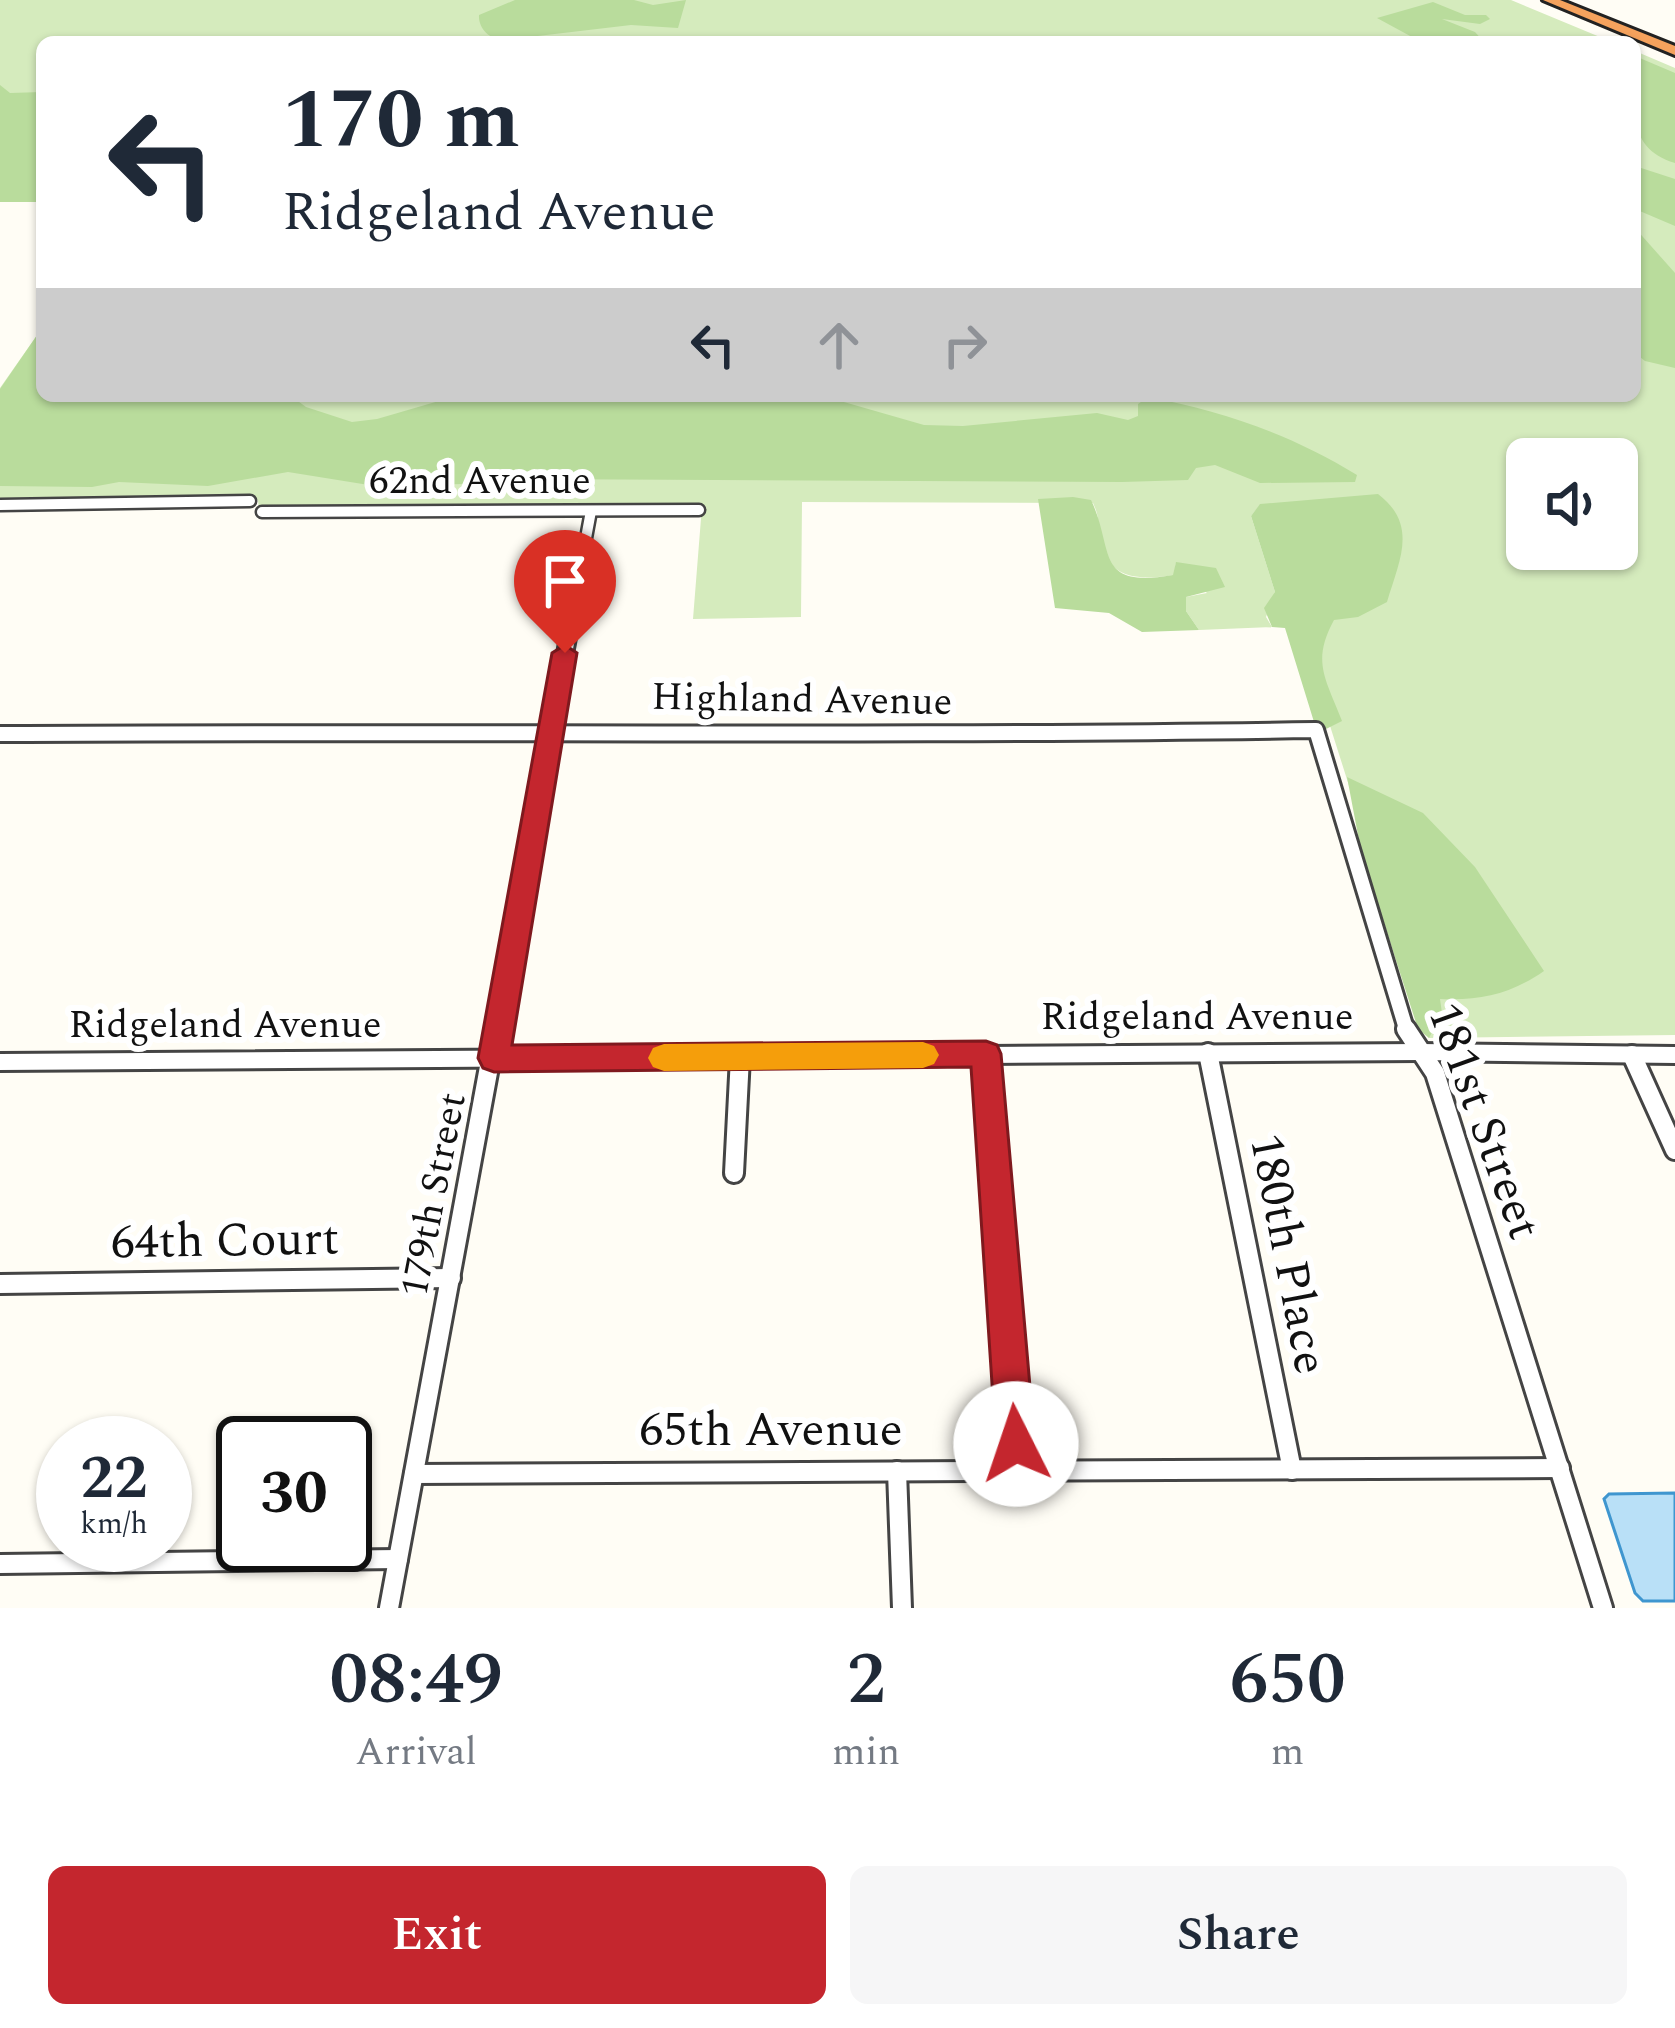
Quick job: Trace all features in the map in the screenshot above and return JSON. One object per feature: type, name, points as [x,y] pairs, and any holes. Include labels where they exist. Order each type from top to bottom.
[{"type":"highway","points":[[1544,4],[1611,36]]},
{"type":"highway","points":[[1544,4],[1633,36]]},
{"type":"highway","points":[[1641,39],[1675,51]]},
{"type":"highway","points":[[1641,49],[1675,63]]},
{"type":"street","points":[[0,505],[250,501]]},
{"type":"street","name":"62nd Avenue","points":[[262,512],[699,510]]},
{"type":"street","name":"179th Street","points":[[389,1608],[494,1058],[591,511]]},
{"type":"street","name":"Highland Avenue","points":[[0,734],[981,735],[1316,730]]},
{"type":"street","name":"181st Street","points":[[1316,730],[1406,1030],[1436,1073],[1603,1608]]},
{"type":"street","name":"Ridgeland Avenue","points":[[0,1062],[1420,1052],[1675,1055]]},
{"type":"street","name":"180th Place","points":[[1208,1053],[1292,1470]]},
{"type":"street","points":[[986,1054],[1017,1470]]},
{"type":"street","points":[[1632,1055],[1675,1150]]},
{"type":"street","points":[[734,1173],[740,1057]]},
{"type":"street","name":"64th Court","points":[[0,1284],[451,1278]]},
{"type":"street","name":"65th Avenue","points":[[415,1474],[1560,1468]]},
{"type":"street","points":[[897,1472],[902,1608]]},
{"type":"street","points":[[0,1564],[398,1559]]},
{"type":"green space","points":[[0,0],[1511,0],[1598,36],[36,36],[36,201],[0,201]]},
{"type":"green space","points":[[515,0],[634,0],[653,5],[686,0],[678,28],[631,25],[537,36],[489,36],[479,15]]},
{"type":"green space","points":[[1433,2],[1490,19],[1480,24],[1442,19],[1479,36],[1410,36],[1377,18]]},
{"type":"green space","points":[[1641,54],[1675,68],[1675,1035],[1429,1038],[1260,505],[1251,516],[1275,592],[1266,617],[1272,627],[1199,630],[1186,611],[1186,597],[1207,593],[1176,563],[1174,575],[1139,577],[1119,571],[1104,555],[1093,503],[802,502],[801,617],[693,619],[702,506],[259,509],[258,500],[0,499],[0,388],[36,337],[36,402],[1641,402]]},
{"type":"green space","points":[[1641,59],[1675,73],[1675,163],[1641,137]]},
{"type":"green space","points":[[0,85],[10,93],[36,92],[36,202],[0,202]]},
{"type":"green space","points":[[1641,168],[1675,179],[1675,226],[1641,212]]},
{"type":"green space","points":[[1641,235],[1675,273],[1675,368],[1641,358]]},
{"type":"green space","points":[[36,337],[36,402],[299,402],[352,422],[435,402],[844,402],[924,425],[963,426],[1097,413],[1128,420],[1138,416],[1141,402],[1171,402],[1256,426],[1357,475],[1355,482],[1260,483],[1215,465],[1196,468],[1188,480],[1122,482],[518,479],[375,486],[288,472],[208,486],[119,482],[92,487],[0,486],[0,389]]},
{"type":"green space","points":[[1378,494],[1398,518],[1400,558],[1387,602],[1358,617],[1334,620],[1327,635],[1323,670],[1342,721],[1324,730],[1314,722],[1285,628],[1272,627],[1264,608],[1275,592],[1251,516],[1260,504]]},
{"type":"green space","points":[[1038,499],[1091,500],[1118,571],[1147,578],[1173,575],[1176,562],[1216,568],[1225,587],[1186,597],[1186,611],[1199,630],[1142,632],[1109,613],[1055,608]]},
{"type":"green space","points":[[1347,777],[1423,813],[1475,867],[1544,971],[1495,994],[1440,999],[1442,1013],[1429,1038],[1418,1029],[1361,851]]},
{"type":"water","points":[[1675,1493],[1675,1601],[1643,1601],[1635,1593],[1604,1499],[1609,1494]]},
{"type":"slow traffic","points":[[664,1058],[923,1055]]},
{"type":"route","points":[[565,653],[494,1058],[986,1054],[1016,1444]]}]
